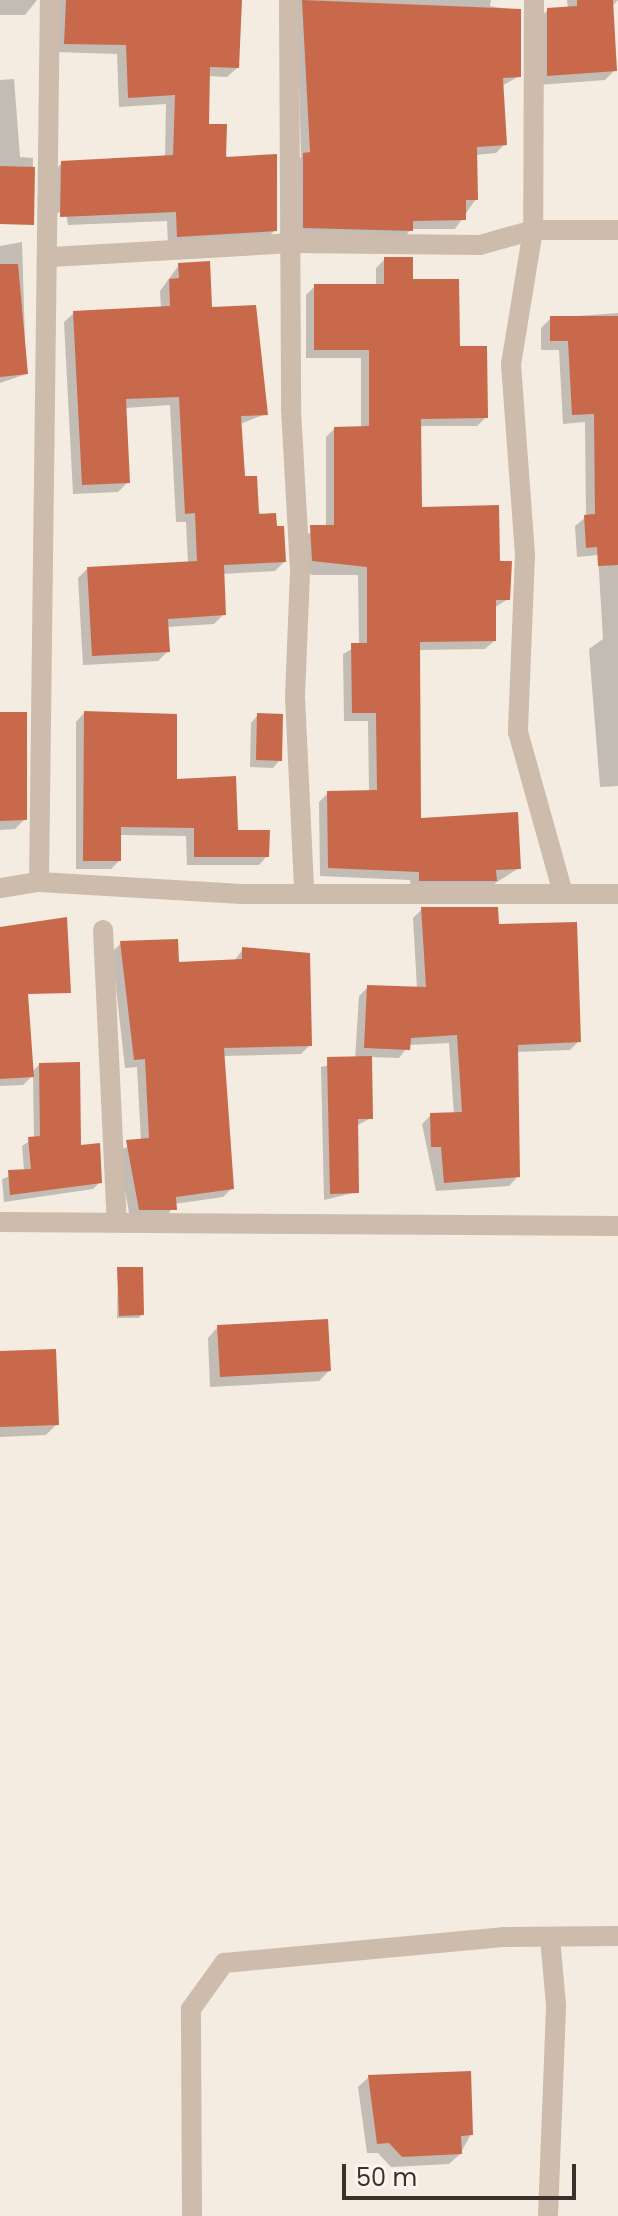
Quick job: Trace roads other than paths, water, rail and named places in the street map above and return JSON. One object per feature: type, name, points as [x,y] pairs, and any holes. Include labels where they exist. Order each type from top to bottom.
[{"type":"street","points":[[39,882],[51,257],[50,0]]},
{"type":"street","points":[[289,0],[300,572],[295,697],[304,889]]},
{"type":"street","points":[[534,0],[533,230],[511,364],[525,555],[518,732],[563,893]]},
{"type":"street","points":[[51,257],[292,243],[480,245],[533,230],[618,230]]},
{"type":"street","points":[[0,888],[39,882],[242,894],[304,889],[618,894]]},
{"type":"street","points":[[103,930],[117,1222]]},
{"type":"street","points":[[0,1222],[618,1226]]},
{"type":"street","points":[[192,2216],[191,2009],[224,1963],[550,1938],[618,1936]]},
{"type":"street","points":[[548,2216],[556,2005],[550,1938]]}]
